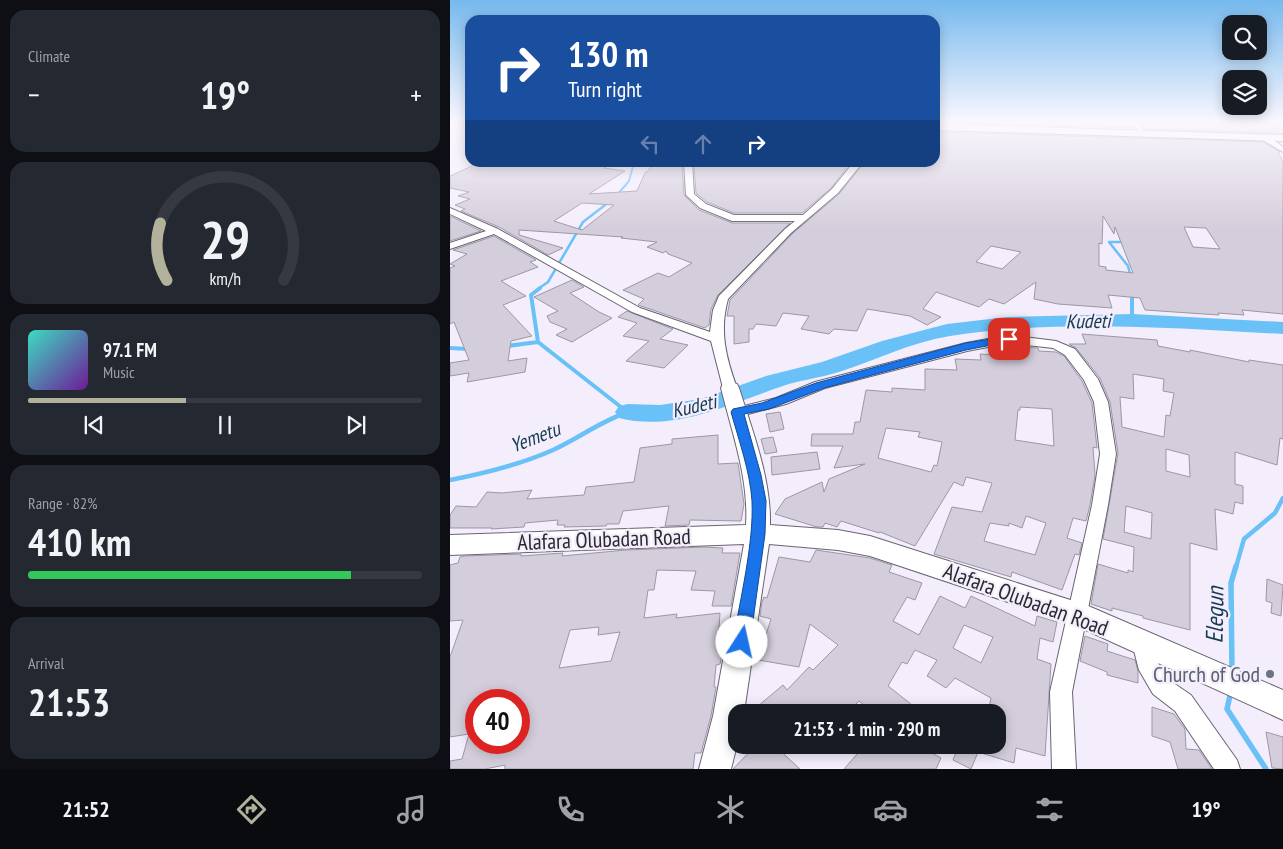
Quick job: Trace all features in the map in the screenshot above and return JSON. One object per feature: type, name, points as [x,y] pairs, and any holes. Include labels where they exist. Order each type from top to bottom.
[{"type":"street","points":[[688,167],[690,195],[703,206],[732,218],[805,218]]},
{"type":"street","points":[[715,769],[728,716],[758,534],[759,501],[751,462],[715,338],[718,311],[723,298],[788,231],[835,191],[855,167]]},
{"type":"street","points":[[450,210],[495,231],[636,310],[715,338]]},
{"type":"street","points":[[450,246],[495,231]]},
{"type":"street","points":[[734,401],[765,406],[820,385],[966,346],[1009,339],[1056,345],[1070,352],[1091,379],[1101,402],[1108,454],[1100,505],[1061,692],[1064,769]]},
{"type":"street","name":"Alafara Olubadan Road","points":[[450,545],[758,534],[838,540],[870,546],[1076,613],[1283,705]]},
{"type":"street","points":[[1142,643],[1150,670],[1161,688],[1183,704],[1228,769]]},
{"type":"building","points":[[940,158],[1281,158],[1283,162],[1283,314],[1242,310],[1244,315],[1218,313],[1219,315],[1145,310],[1140,298],[1108,295],[1112,308],[1058,304],[1034,299],[1036,282],[1004,304],[989,299],[979,307],[936,292],[923,309],[941,317],[927,325],[910,316],[867,309],[857,331],[834,329],[829,334],[801,329],[809,316],[783,313],[776,326],[756,324],[753,329],[749,329],[749,342],[734,344],[734,316],[727,316],[730,300],[792,234],[839,194],[861,167],[940,167]],"holes":[[[1103,216],[1114,234],[1115,227],[1133,273],[1106,270],[1106,267],[1099,266],[1099,243],[1102,244]],[[1184,227],[1206,228],[1220,249],[1193,247]],[[991,246],[1021,252],[1002,269],[976,262]]]},
{"type":"building","points":[[470,167],[606,167],[604,168],[625,171],[589,194],[637,191],[645,173],[651,167],[682,167],[684,195],[699,210],[732,223],[790,223],[718,295],[711,309],[709,325],[705,328],[638,305],[644,299],[623,290],[658,273],[669,277],[692,263],[668,254],[666,251],[663,253],[647,247],[657,242],[621,238],[623,237],[519,230],[519,235],[563,248],[548,255],[499,227],[461,211],[465,209],[455,205],[470,199],[458,196],[469,192],[450,188],[450,176]],"holes":[[[582,203],[614,205],[582,230],[554,221]]]},
{"type":"building","points":[[694,167],[847,167],[831,188],[802,213],[734,213],[707,202],[696,193]]},
{"type":"building","points":[[450,216],[481,231],[450,241]]},
{"type":"building","points":[[494,236],[536,260],[530,262],[538,267],[501,281],[526,296],[503,305],[532,336],[511,341],[508,361],[527,358],[525,372],[467,382],[469,373],[450,376],[450,363],[469,360],[454,322],[450,324],[450,268],[455,266],[450,264],[467,254],[453,250]]},
{"type":"building","points":[[572,280],[584,287],[570,293],[612,318],[572,342],[556,335],[567,329],[550,322],[547,316],[558,311],[534,297]]},
{"type":"building","points":[[627,311],[673,329],[660,339],[688,345],[664,368],[626,361],[649,341],[623,336],[637,323],[618,317]]},
{"type":"building","points":[[1082,334],[1157,340],[1158,346],[1190,352],[1190,350],[1249,362],[1249,360],[1283,365],[1283,439],[1280,438],[1277,465],[1235,452],[1235,484],[1243,486],[1243,504],[1235,502],[1233,514],[1215,509],[1217,550],[1190,543],[1190,630],[1143,618],[1143,616],[1112,608],[1112,611],[1091,604],[1098,564],[1128,573],[1128,570],[1133,572],[1134,547],[1103,539],[1118,453],[1110,402],[1100,378],[1076,348],[1069,344],[1086,344]],"holes":[[[1133,374],[1164,379],[1163,391],[1174,393],[1170,416],[1166,415],[1164,437],[1122,427],[1120,397],[1134,399]],[[1166,449],[1189,455],[1190,477],[1166,471]],[[1126,506],[1152,513],[1151,539],[1124,532]]]},
{"type":"building","points":[[1020,347],[1038,348],[1039,351],[1056,352],[1064,356],[1082,381],[1092,403],[1097,448],[1093,447],[1095,475],[1086,521],[1073,518],[1067,538],[1082,543],[1079,555],[1075,554],[1062,590],[1012,572],[1011,577],[934,554],[952,507],[982,512],[992,483],[966,477],[963,486],[954,482],[915,546],[880,532],[841,521],[837,527],[825,523],[823,527],[817,527],[775,514],[785,499],[822,482],[824,492],[829,479],[865,464],[834,468],[843,446],[811,446],[812,434],[853,434],[855,422],[860,422],[866,390],[892,392],[892,388],[925,390],[925,369],[957,370],[955,359],[981,360],[980,354],[1022,357]],"holes":[[[1020,407],[1052,409],[1054,446],[1015,440],[1018,410],[1020,410]],[[886,428],[920,432],[918,437],[942,442],[937,466],[934,465],[931,472],[878,458]],[[1026,516],[1046,523],[1035,555],[984,541],[990,523],[1009,526],[1009,523],[1022,528]]]},
{"type":"building","points":[[780,412],[784,429],[770,432],[766,414]]},
{"type":"building","points":[[718,435],[718,464],[738,463],[744,504],[741,521],[690,520],[689,525],[665,526],[669,506],[623,511],[619,524],[607,524],[606,526],[564,527],[565,525],[557,525],[558,520],[525,523],[524,527],[491,529],[450,528],[450,515],[456,506],[476,507],[487,492],[502,493],[532,490],[527,499],[584,495],[586,487],[634,482],[640,448],[672,444],[672,439]]},
{"type":"building","points":[[773,437],[777,452],[765,454],[761,439]]},
{"type":"building","points":[[817,452],[820,469],[772,475],[771,457]]},
{"type":"building","points":[[704,547],[723,548],[722,553],[740,553],[731,606],[712,606],[715,591],[691,590],[696,571],[657,570],[654,590],[648,590],[644,618],[677,614],[676,618],[720,613],[718,645],[724,644],[720,664],[716,665],[714,687],[716,687],[711,716],[701,753],[695,753],[693,769],[505,769],[505,765],[485,769],[450,769],[450,761],[462,759],[465,748],[465,754],[530,754],[530,689],[465,689],[465,735],[450,737],[450,657],[463,620],[450,621],[450,565],[458,563],[460,557],[464,556],[521,554],[521,556],[563,553],[562,556],[626,550]],"holes":[[[599,627],[598,635],[620,632],[611,661],[559,668],[570,630]]]},
{"type":"building","points":[[816,550],[870,558],[892,565],[889,572],[922,583],[915,600],[907,597],[893,621],[919,635],[940,596],[965,608],[971,596],[1035,626],[1037,616],[1057,622],[1053,642],[1040,638],[1037,659],[1051,664],[1045,756],[1016,748],[1014,763],[985,754],[1006,754],[1006,704],[990,704],[991,698],[955,678],[946,688],[927,676],[937,660],[915,650],[907,664],[902,662],[888,686],[911,704],[863,704],[859,701],[856,704],[760,704],[783,685],[787,690],[809,667],[813,670],[838,645],[810,624],[799,667],[758,660],[771,619],[760,616],[762,602],[764,597],[767,598],[779,557],[810,562]],"holes":[[[964,625],[993,637],[981,663],[953,648]]]},
{"type":"building","points":[[1267,579],[1283,585],[1281,616],[1271,613],[1272,603],[1266,601]]},
{"type":"building","points":[[1085,636],[1108,644],[1107,651],[1135,660],[1138,671],[1138,683],[1107,675],[1107,672],[1080,661]]},
{"type":"building","points":[[1152,707],[1174,714],[1185,729],[1186,749],[1199,750],[1212,769],[1178,769],[1170,742],[1152,736]]},
{"type":"building","points":[[1266,732],[1283,737],[1283,769],[1272,768]]},
{"type":"building","points":[[747,754],[784,754],[800,769],[733,769]]},
{"type":"building","points":[[857,754],[934,754],[941,758],[936,769],[844,769]]},
{"type":"building","points":[[955,754],[977,754],[971,769],[953,760]]},
{"type":"waterway","points":[[618,194],[629,181],[633,167]]},
{"type":"waterway","points":[[538,289],[548,282],[583,222],[609,202]]},
{"type":"waterway","points":[[1125,242],[1109,242],[1128,266],[1131,278]]},
{"type":"waterway","points":[[538,342],[531,295],[540,288]]},
{"type":"waterway","points":[[1132,292],[1132,320]]},
{"type":"waterway","name":"Kudeti","points":[[628,412],[660,413],[705,406],[774,381],[830,367],[890,346],[947,330],[1007,323],[1132,320],[1283,328]]},
{"type":"waterway","name":"Kudeti","points":[[507,346],[538,342]]},
{"type":"waterway","name":"Kudeti","points":[[538,342],[626,411]]},
{"type":"waterway","name":"Kudeti","points":[[450,348],[468,349]]},
{"type":"waterway","name":"Yemetu","points":[[450,480],[502,468],[542,455],[628,412],[624,409]]},
{"type":"waterway","name":"Elegun","points":[[1236,567],[1244,539],[1275,513],[1283,498]]},
{"type":"waterway","name":"Elegun","points":[[1232,672],[1231,583],[1236,566]]},
{"type":"waterway","name":"Elegun","points":[[1231,691],[1227,709],[1266,769]]},
{"type":"place","name":"Church of God","points":[[1270,674]]},
{"type":"route","points":[[742,642],[758,534],[759,501],[737,412],[765,406],[820,385],[966,346],[1009,339]]}]
